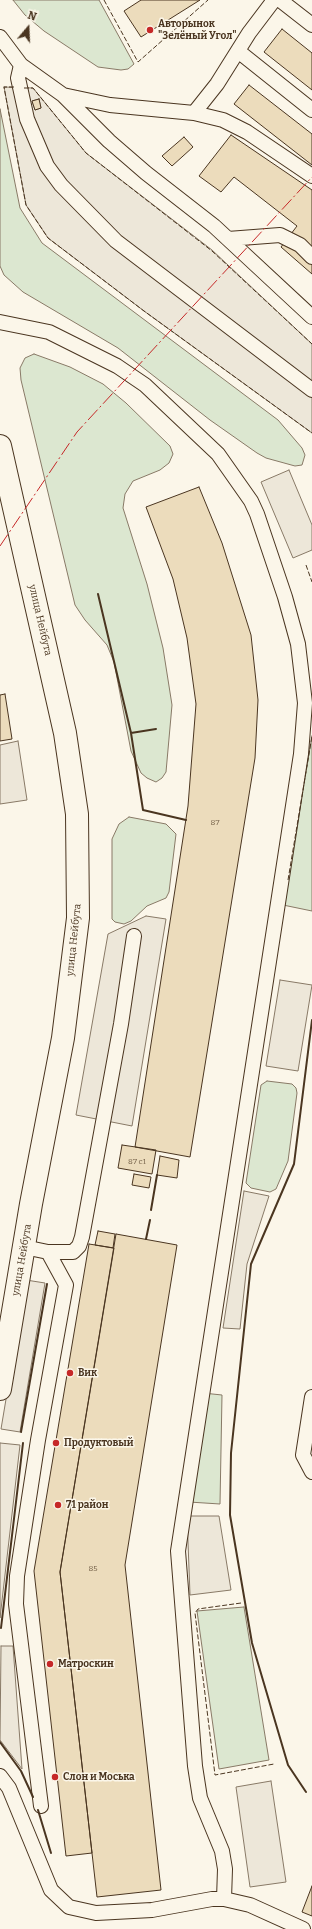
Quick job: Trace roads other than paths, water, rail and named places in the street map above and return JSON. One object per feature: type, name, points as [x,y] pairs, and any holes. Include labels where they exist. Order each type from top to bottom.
[{"type":"main road","name":"улица Нейбута","points":[[0,446],[66,733],[77,814],[78,918],[62,1038],[0,1389]]},
{"type":"lane","points":[[194,112],[217,84],[249,33],[274,0]]},
{"type":"lane","points":[[280,0],[312,25]]},
{"type":"lane","points":[[0,37],[21,65],[63,95],[119,150],[228,239],[312,317]]},
{"type":"lane","points":[[238,51],[312,110]]},
{"type":"lane","points":[[21,65],[18,78],[27,119],[47,166],[61,185],[116,241],[312,390]]},
{"type":"lane","points":[[63,95],[110,104],[194,112],[223,120],[247,132],[312,176]]},
{"type":"lane","points":[[228,239],[280,235],[300,246],[312,257]]},
{"type":"lane","points":[[0,322],[49,332],[117,366],[145,385],[218,454],[251,501],[257,514],[285,596],[298,644],[305,703],[301,754],[178,1551],[195,1766],[200,1798],[222,1851],[225,1869],[224,1899]]},
{"type":"lane","points":[[24,1247],[48,1252],[73,1252],[79,1246],[82,1237],[121,1024],[134,936]]},
{"type":"lane","points":[[40,1806],[16,1604],[18,1576],[36,1448],[66,1285],[48,1252]]},
{"type":"lane","points":[[312,1397],[303,1455],[312,1472]]},
{"type":"lane","points":[[0,1776],[9,1788],[51,1890],[69,1907],[96,1913],[152,1910],[212,1899],[224,1899],[250,1906],[303,1929]]},
{"type":"place","name":"Авторынок \"Зелёный Угол\"","points":[[150,30]]},
{"type":"place","name":"Вик","points":[[70,1373]]},
{"type":"place","name":"Продуктовый","points":[[56,1443]]},
{"type":"place","name":"71 район","points":[[58,1505]]},
{"type":"place","name":"Матроскин","points":[[50,1664]]},
{"type":"place","name":"Слон и Моська","points":[[55,1777]]}]
